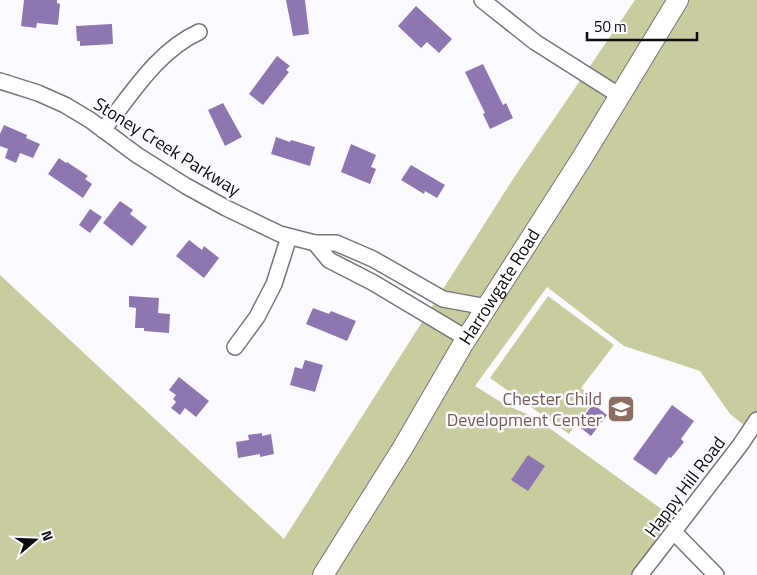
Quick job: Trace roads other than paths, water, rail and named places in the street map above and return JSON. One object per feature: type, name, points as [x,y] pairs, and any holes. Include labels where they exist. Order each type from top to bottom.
[{"type":"main road","name":"Harrowgate Road","points":[[323,575],[402,449],[466,338],[582,158],[678,0]]},
{"type":"street","points":[[482,0],[535,42],[620,96]]},
{"type":"street","points":[[103,130],[154,65],[183,39],[199,32]]},
{"type":"street","name":"Stoney Creek Parkway","points":[[0,81],[38,93],[65,105],[186,186],[280,234],[315,243],[336,243],[374,259],[443,299],[487,307]]},
{"type":"street","points":[[235,347],[257,317],[274,284],[289,237]]},
{"type":"street","points":[[315,243],[329,260],[372,282],[466,338]]},
{"type":"street","name":"Happy Hill Road","points":[[640,575],[741,444],[757,420]]},
{"type":"street","points":[[674,532],[716,575]]},
{"type":"place","name":"Chester Child Development Center","points":[[621,409]]}]
